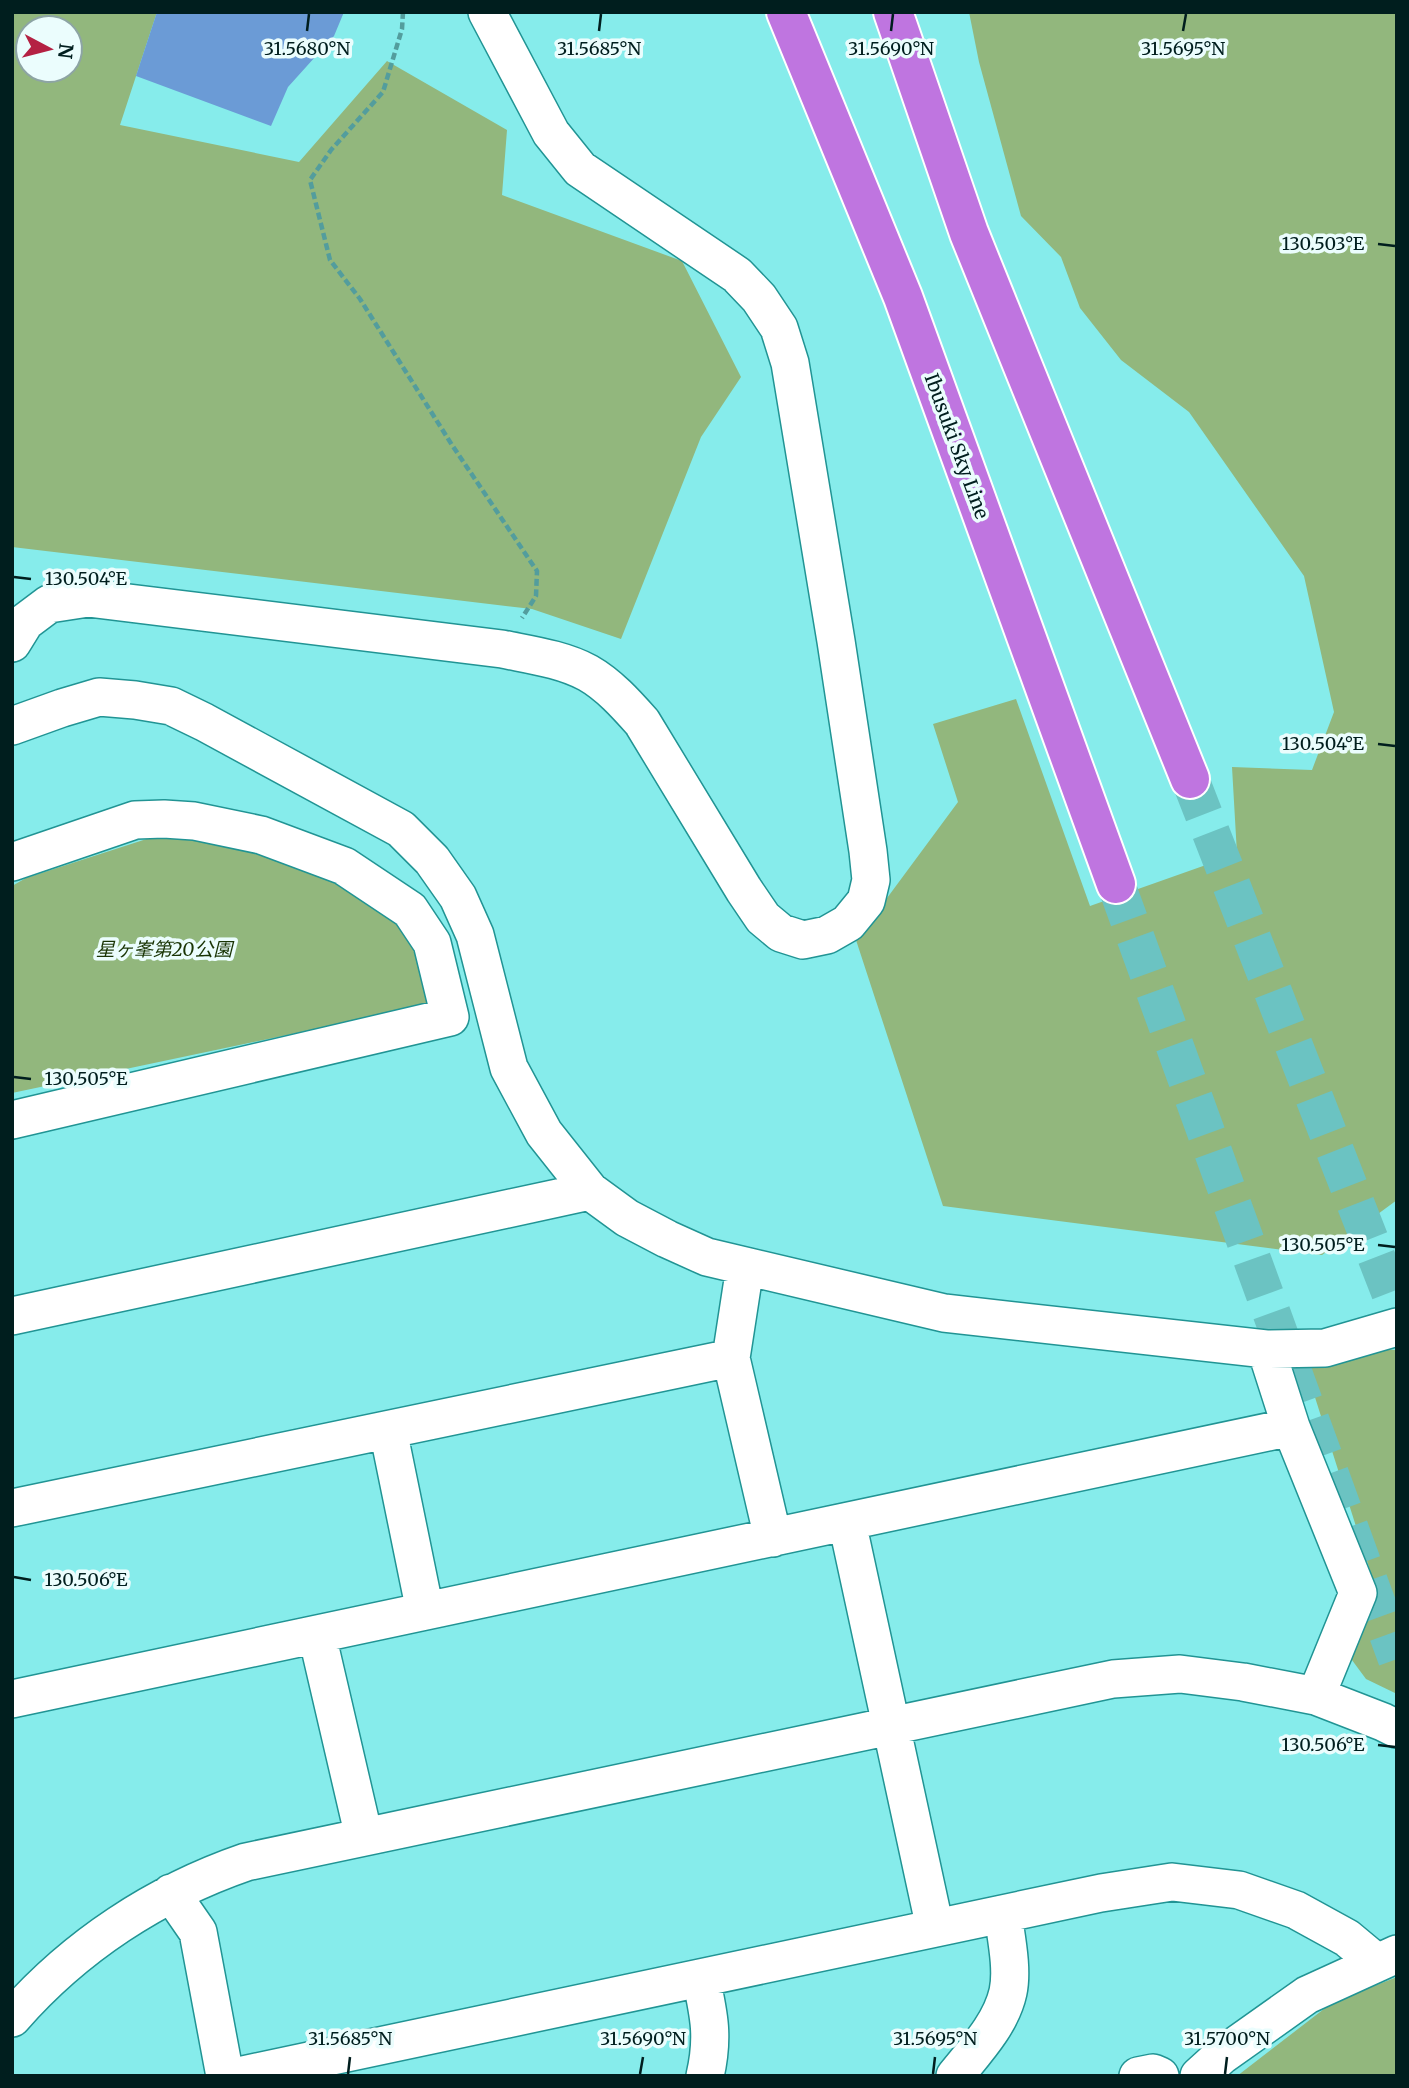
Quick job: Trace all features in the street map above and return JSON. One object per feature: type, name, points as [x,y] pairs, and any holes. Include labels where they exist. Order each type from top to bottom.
[{"type":"highway","name":"Ibusuki Sky Line","points":[[786,12],[903,297],[1116,884]]},
{"type":"highway","points":[[893,12],[969,233],[1190,779]]},
{"type":"street","points":[[12,643],[25,622],[50,604],[88,598],[502,649],[551,659],[588,673],[621,698],[642,722],[756,909],[762,918],[781,933],[803,940],[827,935],[848,923],[866,901],[871,880],[850,733],[790,363],[779,328],[759,298],[737,275],[580,169],[551,133],[487,12]]},
{"type":"street","points":[[12,726],[99,697],[171,706],[401,829],[432,860],[458,897],[475,935],[509,1068],[544,1133],[590,1191],[627,1219],[707,1257],[944,1313],[1266,1349],[1325,1348],[1397,1327]]},
{"type":"street","points":[[12,862],[135,820],[194,821],[261,835],[344,866],[410,910],[432,943],[450,1017],[12,1120]]},
{"type":"street","points":[[12,1316],[590,1191]]},
{"type":"street","points":[[745,1267],[731,1358],[774,1538]]},
{"type":"street","points":[[1266,1349],[1292,1427],[1358,1593],[1316,1696]]},
{"type":"street","points":[[12,1508],[731,1358]]},
{"type":"street","points":[[12,1699],[1292,1427]]},
{"type":"street","points":[[387,1430],[425,1611]]},
{"type":"street","points":[[847,1522],[935,1928]]},
{"type":"street","points":[[317,1635],[365,1837]]},
{"type":"street","points":[[12,2018],[37,1990],[117,1924],[171,1893],[246,1862],[1113,1679],[1180,1674],[1243,1682],[1316,1696],[1383,1721],[1397,1730]]},
{"type":"street","points":[[238,2076],[1101,1893],[1172,1882],[1239,1890],[1296,1910],[1387,1959]]},
{"type":"street","points":[[171,1893],[198,1932],[225,2076]]},
{"type":"street","points":[[969,2071],[997,2020],[1008,1990],[1008,1954],[1003,1914]]},
{"type":"street","points":[[1199,2076],[1221,2056],[1307,1995],[1387,1959]]},
{"type":"street","points":[[701,1978],[711,2021],[711,2051],[705,2076]]},
{"type":"street","points":[[1138,2076],[1153,2073],[1160,2076]]},
{"type":"path","points":[[403,12],[402,29],[383,92],[331,150],[310,180],[330,260],[360,299],[452,445],[537,571],[536,596],[502,649]]},
{"type":"green space","points":[[12,12],[157,12],[120,125],[299,162],[387,61],[507,130],[502,195],[682,261],[741,377],[701,437],[621,639],[532,609],[12,547]]},
{"type":"green space","points":[[969,12],[1397,12],[1397,1200],[1322,1255],[943,1206],[856,940],[958,802],[933,724],[1016,699],[1090,906],[1237,854],[1232,767],[1312,770],[1334,712],[1304,576],[1189,412],[1121,360],[1080,308],[1061,257],[1021,216],[979,62]]},
{"type":"green space","name":"星ヶ峯第20公園","points":[[162,834],[267,854],[344,884],[407,925],[429,1005],[12,1093],[12,886],[26,878]]},
{"type":"green space","points":[[1378,1349],[1397,1350],[1397,1694],[1366,1679],[1346,1652],[1374,1583],[1306,1369]]},
{"type":"green space","points":[[1397,1977],[1397,2076],[1237,2076],[1333,2002]]},
{"type":"water","points":[[157,12],[344,12],[334,36],[288,87],[271,126],[136,76]]},
{"type":"tunnel","points":[[1190,779],[1397,1310]]},
{"type":"tunnel","points":[[1116,884],[1397,1659]]}]
